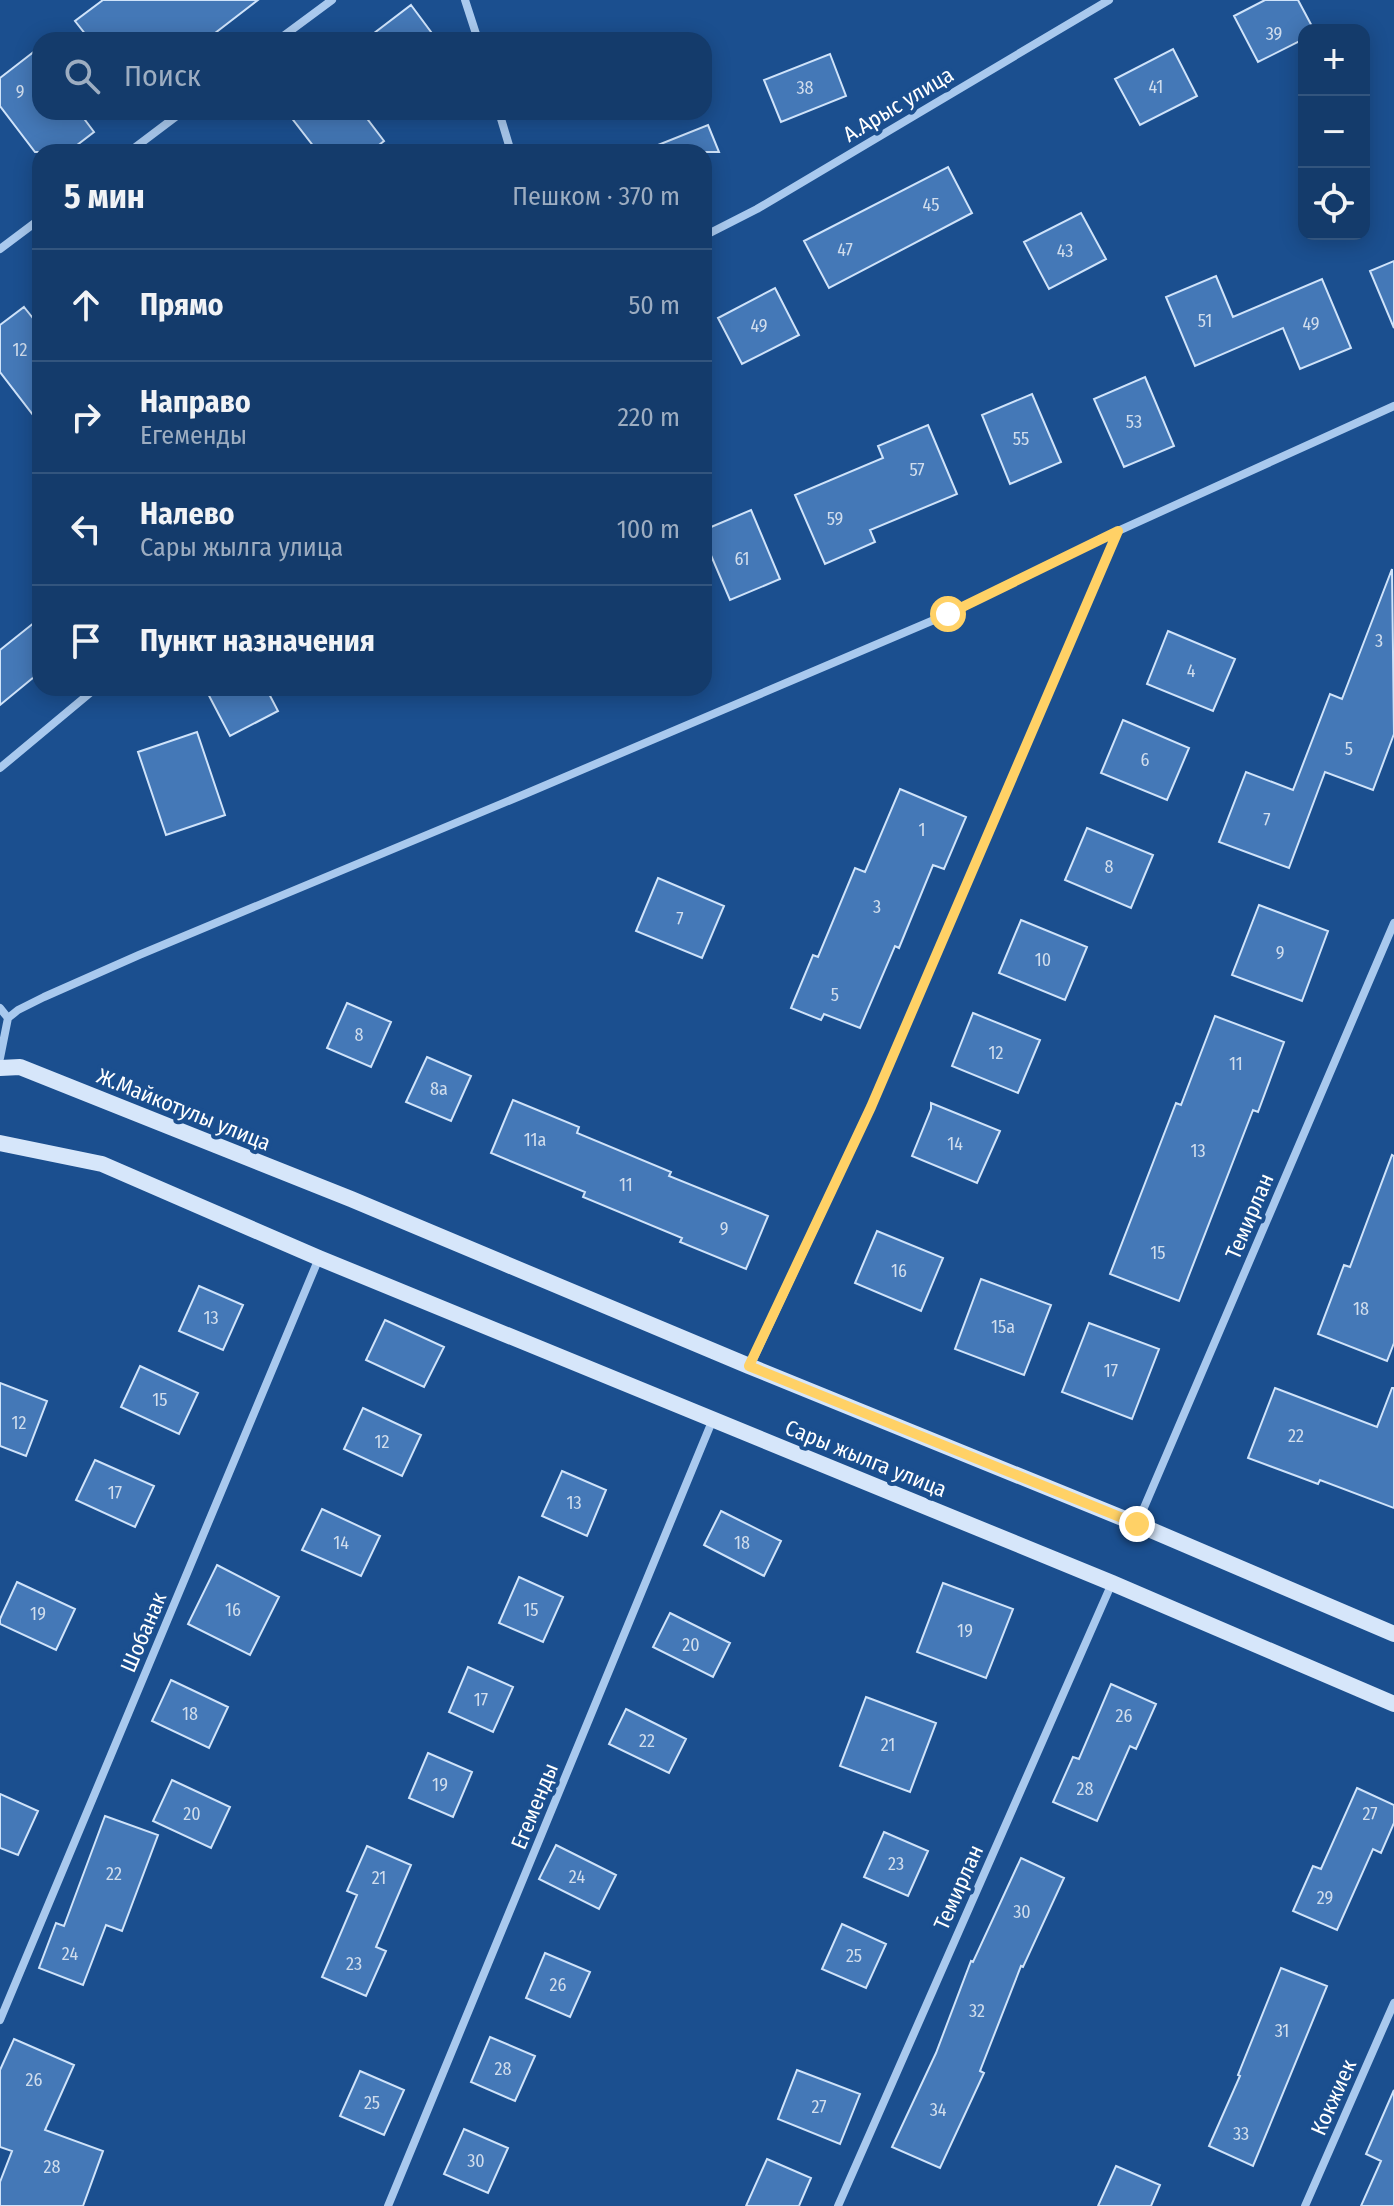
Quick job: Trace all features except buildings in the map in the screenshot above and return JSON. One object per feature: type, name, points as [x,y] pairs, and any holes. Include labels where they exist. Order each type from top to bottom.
[{"type":"street","points":[[289,32],[332,0]]},
{"type":"street","points":[[465,0],[475,32]]},
{"type":"street","name":"А.Арыс улица","points":[[712,232],[757,209],[1109,0]]},
{"type":"street","points":[[140,144],[171,120]]},
{"type":"street","points":[[501,120],[509,144]]},
{"type":"street","points":[[0,249],[32,225]]},
{"type":"street","points":[[0,1058],[8,1018],[44,997],[948,614],[1118,531],[1394,406]]},
{"type":"street","points":[[749,1366],[877,1093],[1118,531]]},
{"type":"street","points":[[0,768],[86,696]]},
{"type":"street","name":"Темирлан","points":[[1137,1524],[1394,923]]},
{"type":"street","points":[[0,1008],[8,1018]]},
{"type":"street","name":"Ж.Майкотулы улица","points":[[0,1068],[20,1067],[351,1199]]},
{"type":"street","points":[[0,1143],[102,1164],[319,1258]]},
{"type":"street","name":"Сары жылга улица","points":[[351,1199],[1137,1524],[1394,1634]]},
{"type":"street","name":"Сары жылга улица","points":[[319,1258],[1112,1583],[1394,1704]]},
{"type":"street","name":"Шобанак","points":[[0,2020],[319,1258]]},
{"type":"street","name":"Егеменды","points":[[388,2206],[713,1419]]},
{"type":"street","name":"Темирлан","points":[[838,2206],[1112,1583]]},
{"type":"street","name":"Кокжиек","points":[[1305,2206],[1394,2003]]},
{"type":"route","points":[[948,614],[1118,531],[871,1107],[749,1366],[1137,1524]]}]
